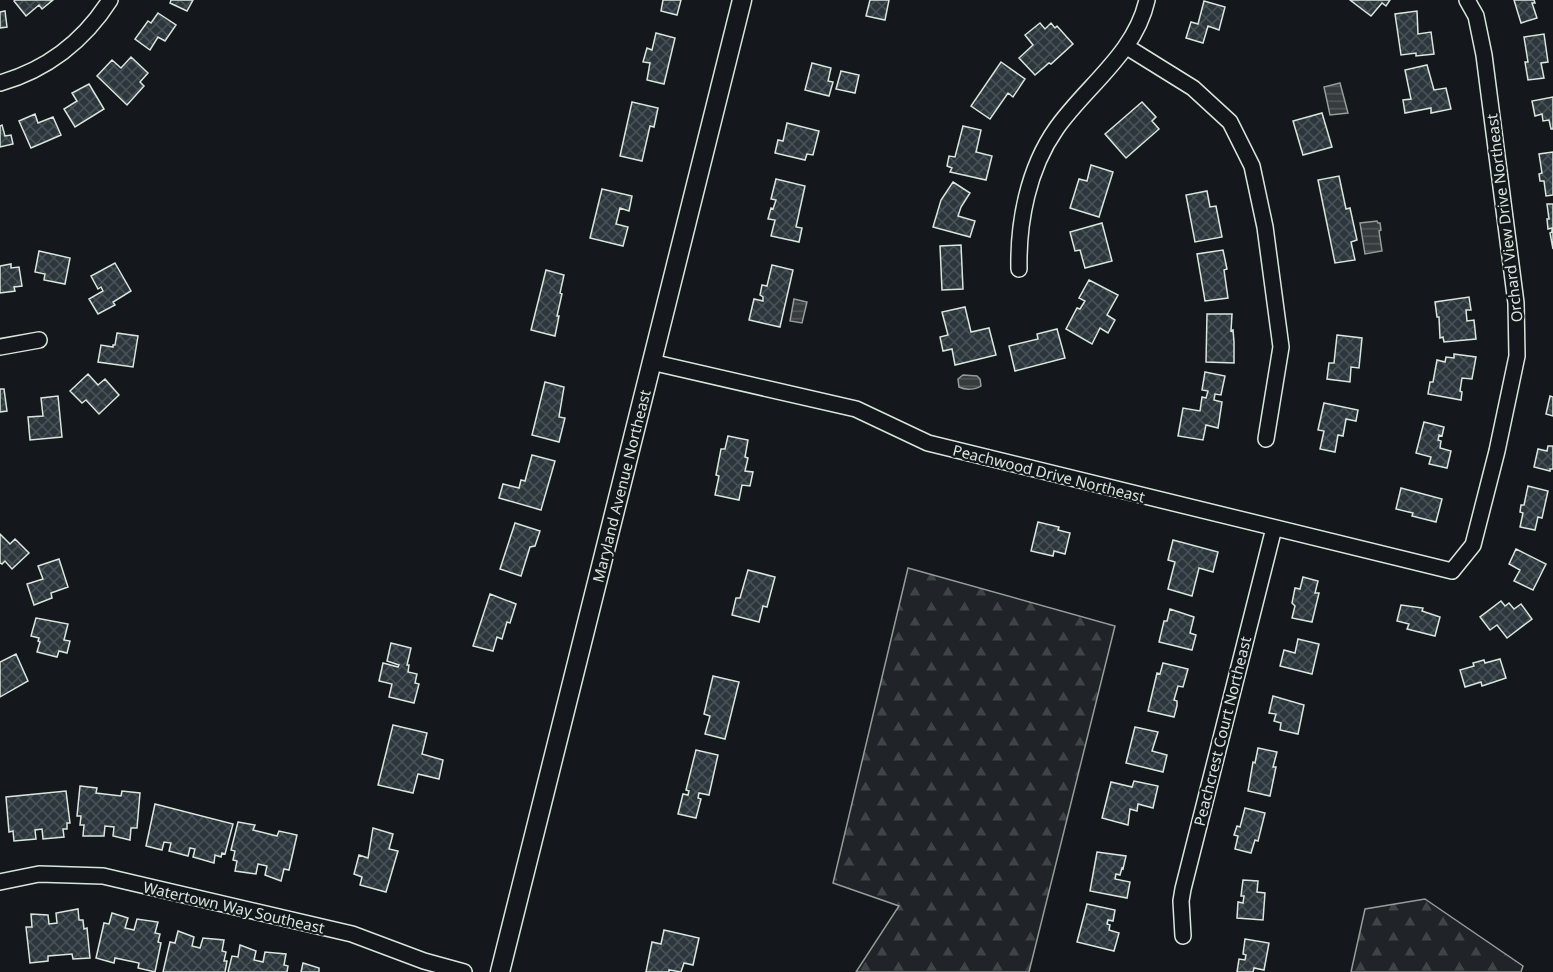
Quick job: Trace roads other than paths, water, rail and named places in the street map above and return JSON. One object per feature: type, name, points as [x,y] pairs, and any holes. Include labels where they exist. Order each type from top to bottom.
[{"type":"street","points":[[0,83],[16,79],[44,66],[82,36],[99,18],[110,0]]},
{"type":"street","name":"Maryland Avenue Northeast","points":[[500,972],[742,0]]},
{"type":"street","points":[[1019,269],[1019,251],[1026,200],[1038,160],[1056,129],[1127,47],[1143,19],[1147,0]]},
{"type":"street","name":"Orchard View Drive Northeast","points":[[1452,571],[1473,545],[1497,451],[1517,357],[1516,303],[1484,55],[1476,16],[1467,0]]},
{"type":"street","points":[[1127,47],[1193,88],[1230,122],[1252,166],[1266,237],[1281,347],[1266,439]]},
{"type":"street","points":[[0,347],[39,340]]},
{"type":"street","name":"Peachwood Drive Northeast","points":[[651,362],[856,409],[928,443],[1452,571]]},
{"type":"street","name":"Peachcrest Court Northeast","points":[[1183,936],[1181,901],[1183,889],[1274,528]]},
{"type":"street","name":"Watertown Way Southeast","points":[[0,882],[39,874],[103,876],[351,934],[424,961],[464,972]]}]
